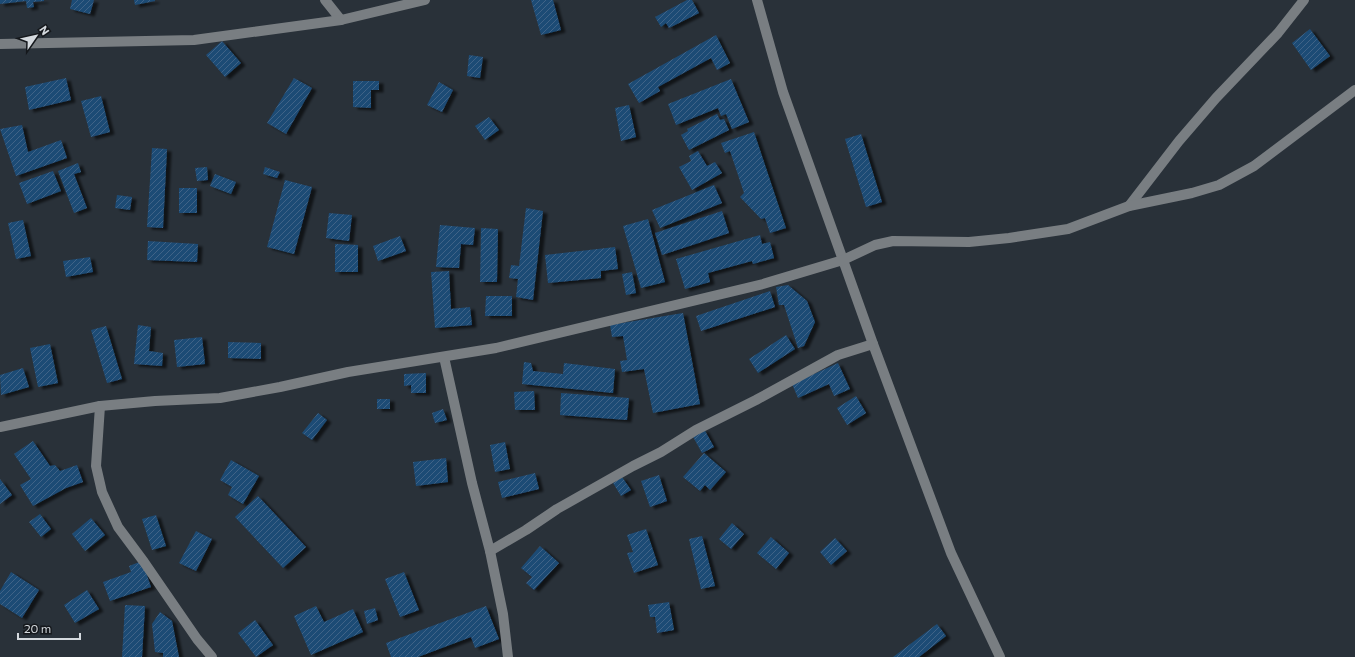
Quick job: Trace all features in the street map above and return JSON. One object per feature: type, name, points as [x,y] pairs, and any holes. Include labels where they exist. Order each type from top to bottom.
[{"type":"street","points":[[325,0],[341,20]]},
{"type":"street","points":[[0,44],[194,40],[341,20],[425,0]]},
{"type":"street","points":[[756,0],[784,92],[873,344],[951,553],[1000,657]]},
{"type":"street","points":[[1129,206],[1179,141],[1216,98],[1278,33],[1304,0]]},
{"type":"street","points":[[0,427],[100,406],[155,401],[220,398],[348,372],[496,348],[552,336],[763,284],[843,260],[875,245],[893,241],[969,242],[1009,238],[1068,229],[1129,206],[1192,193],[1219,185],[1254,166],[1355,90]]},
{"type":"street","points":[[490,551],[526,530],[557,509],[661,452],[696,430],[756,400],[838,355],[873,344]]},
{"type":"street","points":[[444,357],[472,483],[490,551],[503,614],[508,657]]},
{"type":"street","points":[[100,406],[96,466],[102,492],[118,527],[197,639],[212,657]]},
{"type":"building","points":[[0,0],[44,1],[33,2],[34,7],[27,8],[26,1],[0,4]]},
{"type":"building","points":[[72,0],[94,0],[90,14],[70,9]]},
{"type":"building","points":[[134,0],[155,0],[155,1],[135,5]]},
{"type":"building","points":[[531,0],[553,0],[561,30],[541,35]]},
{"type":"building","points":[[687,0],[692,0],[699,13],[669,28],[666,23],[661,27],[655,17]]},
{"type":"building","points":[[1310,29],[1330,56],[1311,70],[1292,43]]},
{"type":"building","points":[[716,35],[730,63],[717,70],[711,58],[658,87],[660,91],[639,103],[628,84]]},
{"type":"building","points":[[222,41],[241,63],[225,77],[206,55]]},
{"type":"building","points":[[469,55],[483,57],[480,78],[467,76]]},
{"type":"building","points":[[66,78],[71,100],[29,110],[25,87]]},
{"type":"building","points":[[294,78],[312,88],[286,134],[267,123]]},
{"type":"building","points":[[731,79],[749,122],[732,129],[726,114],[721,116],[718,108],[676,125],[668,104]]},
{"type":"building","points":[[353,81],[379,81],[379,90],[371,90],[371,108],[353,107]]},
{"type":"building","points":[[439,82],[453,90],[442,112],[427,105]]},
{"type":"building","points":[[101,96],[110,132],[91,137],[81,101]]},
{"type":"building","points":[[629,105],[636,137],[621,141],[615,108]]},
{"type":"building","points":[[717,114],[720,120],[724,119],[729,130],[689,150],[681,135],[688,131],[687,129]]},
{"type":"building","points":[[489,117],[499,130],[485,140],[475,126]]},
{"type":"building","points":[[22,125],[28,152],[61,140],[67,158],[16,176],[0,129]]},
{"type":"building","points":[[754,132],[786,228],[770,233],[765,218],[761,219],[740,197],[744,193],[730,151],[725,153],[721,143]]},
{"type":"building","points":[[861,134],[882,202],[866,207],[845,139]]},
{"type":"building","points":[[152,148],[167,149],[163,228],[147,227]]},
{"type":"building","points":[[698,151],[707,166],[715,162],[722,173],[692,190],[679,167],[691,161],[689,156]]},
{"type":"building","points":[[78,163],[81,172],[74,174],[87,208],[74,213],[58,171]]},
{"type":"building","points":[[207,167],[208,180],[197,181],[195,168]]},
{"type":"building","points":[[265,167],[280,172],[277,178],[263,174]]},
{"type":"building","points":[[53,171],[61,191],[27,204],[19,183]]},
{"type":"building","points":[[215,174],[236,182],[231,194],[210,186]]},
{"type":"building","points":[[285,180],[312,187],[294,254],[267,247]]},
{"type":"building","points":[[714,185],[722,203],[660,228],[652,210]]},
{"type":"building","points":[[179,188],[197,188],[197,213],[179,213]]},
{"type":"building","points":[[117,195],[132,197],[130,210],[115,208]]},
{"type":"building","points":[[526,208],[543,211],[533,300],[516,297],[518,279],[509,278],[511,265],[519,266]]},
{"type":"building","points":[[722,211],[729,233],[662,255],[655,233]]},
{"type":"building","points":[[329,213],[352,215],[349,241],[326,238]]},
{"type":"building","points":[[648,219],[665,282],[641,288],[623,226]]},
{"type":"building","points":[[23,220],[31,256],[16,259],[8,223]]},
{"type":"building","points":[[440,225],[475,228],[473,245],[461,244],[459,268],[436,267]]},
{"type":"building","points":[[481,228],[498,229],[497,282],[480,282]]},
{"type":"building","points":[[760,235],[762,244],[770,242],[774,258],[753,264],[752,261],[708,273],[710,282],[685,289],[676,259]]},
{"type":"building","points":[[400,236],[406,251],[378,261],[373,246]]},
{"type":"building","points":[[148,241],[198,244],[197,262],[147,260]]},
{"type":"building","points":[[335,244],[358,245],[358,272],[335,272]]},
{"type":"building","points":[[615,247],[618,269],[601,271],[601,278],[548,283],[545,255]]},
{"type":"building","points":[[90,257],[93,272],[66,277],[63,261]]},
{"type":"building","points":[[449,271],[451,309],[470,307],[472,325],[435,328],[431,272]]},
{"type":"building","points":[[632,272],[636,293],[626,295],[622,274]]},
{"type":"building","points":[[788,285],[807,301],[815,322],[804,346],[798,348],[784,305],[779,305],[776,287]]},
{"type":"building","points":[[770,291],[775,307],[701,331],[696,316]]},
{"type":"building","points":[[486,296],[512,296],[512,316],[485,316]]},
{"type":"building","points":[[683,313],[700,404],[653,413],[644,369],[622,372],[620,361],[627,360],[623,336],[612,337],[610,325]]},
{"type":"building","points":[[138,325],[151,327],[149,351],[163,353],[162,366],[134,364]]},
{"type":"building","points":[[106,326],[122,379],[107,383],[91,330]]},
{"type":"building","points":[[786,335],[795,349],[758,373],[749,359]]},
{"type":"building","points":[[202,337],[205,364],[177,367],[174,340]]},
{"type":"building","points":[[228,342],[261,343],[261,359],[228,358]]},
{"type":"building","points":[[50,344],[58,383],[38,387],[30,348]]},
{"type":"building","points":[[524,362],[531,363],[533,371],[563,374],[564,363],[615,369],[613,393],[522,384]]},
{"type":"building","points":[[838,363],[850,389],[834,396],[829,384],[798,398],[792,384]]},
{"type":"building","points":[[23,368],[29,387],[1,395],[0,375]]},
{"type":"building","points":[[426,373],[426,393],[411,393],[411,385],[404,386],[404,374]]},
{"type":"building","points":[[534,391],[535,410],[515,410],[514,392]]},
{"type":"building","points":[[561,393],[629,398],[627,420],[560,415]]},
{"type":"building","points":[[856,396],[866,413],[847,425],[837,408]]},
{"type":"building","points":[[377,399],[390,399],[390,409],[377,409]]},
{"type":"building","points":[[443,409],[447,420],[435,423],[432,413]]},
{"type":"building","points":[[318,413],[327,420],[312,440],[302,433]]},
{"type":"building","points":[[704,429],[714,447],[702,453],[692,435]]},
{"type":"building","points":[[33,441],[50,466],[55,465],[60,471],[77,465],[83,482],[66,488],[33,506],[20,485],[31,479],[14,454]]},
{"type":"building","points":[[505,442],[510,469],[495,472],[490,445]]},
{"type":"building","points":[[704,453],[726,472],[710,490],[705,485],[700,491],[683,477]]},
{"type":"building","points":[[446,458],[448,482],[416,486],[413,462]]},
{"type":"building","points":[[231,460],[259,476],[243,504],[228,495],[232,487],[220,480]]},
{"type":"building","points":[[535,473],[539,489],[502,498],[498,482]]},
{"type":"building","points":[[659,475],[667,501],[650,507],[641,481]]},
{"type":"building","points":[[622,477],[631,490],[621,496],[613,483]]},
{"type":"building","points":[[0,479],[12,495],[0,504]]},
{"type":"building","points":[[258,496],[306,547],[283,568],[235,517]]},
{"type":"building","points":[[40,514],[51,529],[41,537],[29,522]]},
{"type":"building","points":[[156,515],[166,546],[152,550],[142,519]]},
{"type":"building","points":[[91,518],[105,535],[85,551],[72,534]]},
{"type":"building","points":[[732,523],[744,534],[731,549],[719,539]]},
{"type":"building","points":[[646,529],[658,565],[634,573],[627,553],[633,552],[627,535]]},
{"type":"building","points":[[196,531],[212,539],[196,571],[179,563]]},
{"type":"building","points":[[702,536],[715,586],[701,589],[689,539]]},
{"type":"building","points":[[771,537],[789,553],[776,569],[757,553]]},
{"type":"building","points":[[835,538],[847,551],[831,565],[820,552]]},
{"type":"building","points":[[540,546],[559,563],[534,590],[526,583],[532,577],[521,568]]},
{"type":"building","points":[[142,561],[151,587],[110,601],[103,582],[131,572],[129,566]]},
{"type":"building","points":[[11,572],[39,590],[22,618],[0,604],[0,591]]},
{"type":"building","points":[[404,572],[419,610],[400,617],[385,579]]},
{"type":"building","points":[[87,590],[99,609],[75,623],[64,605]]},
{"type":"building","points":[[669,602],[674,630],[657,633],[655,617],[650,617],[648,605]]},
{"type":"building","points":[[125,605],[145,606],[142,657],[122,657]]},
{"type":"building","points":[[316,606],[324,622],[353,609],[363,632],[311,655],[294,616]]},
{"type":"building","points":[[486,606],[499,639],[475,648],[471,637],[418,657],[391,657],[386,643]]},
{"type":"building","points":[[375,608],[378,620],[367,624],[364,611]]},
{"type":"building","points":[[160,612],[172,621],[179,657],[163,657],[163,653],[155,652],[152,624]]},
{"type":"building","points":[[255,620],[273,645],[256,657],[238,633]]},
{"type":"building","points":[[937,624],[946,636],[919,657],[893,657]]}]
